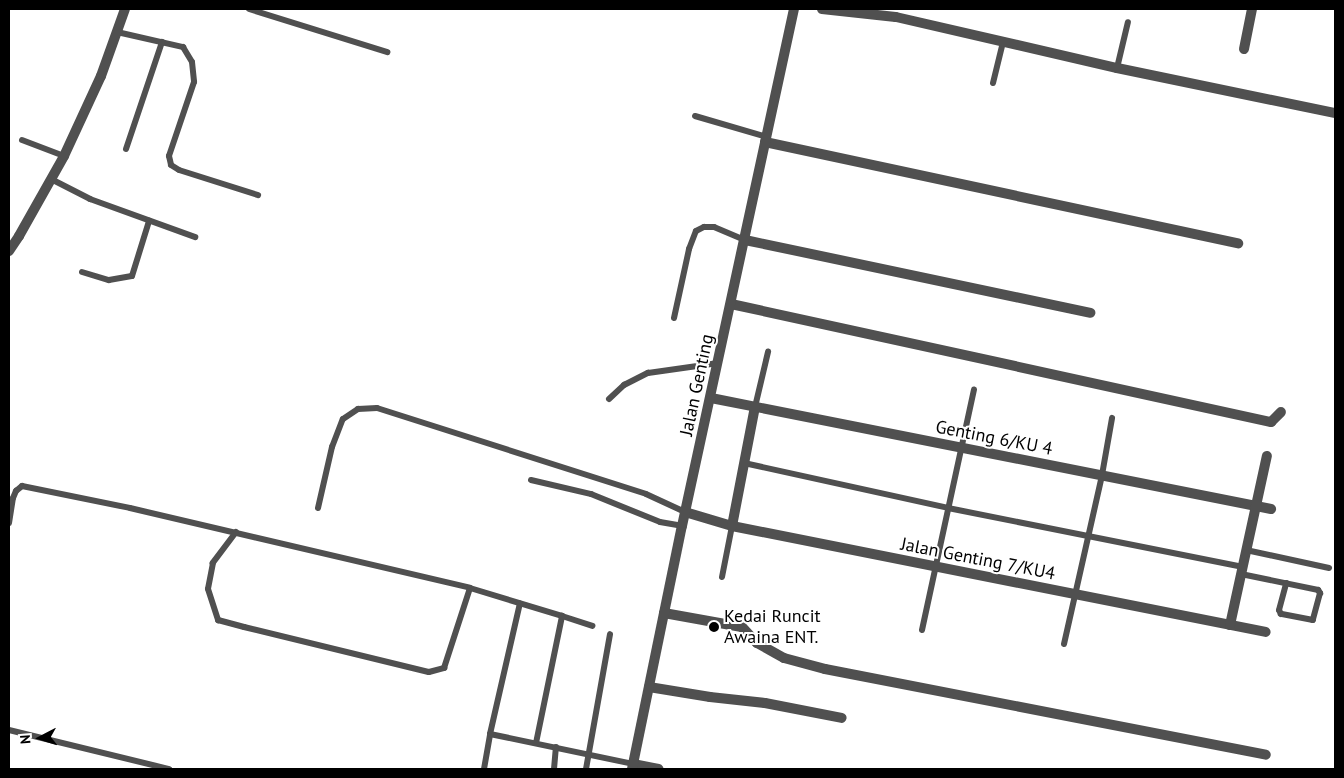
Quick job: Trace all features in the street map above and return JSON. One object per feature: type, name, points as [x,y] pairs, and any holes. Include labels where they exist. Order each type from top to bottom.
[{"type":"street","points":[[9,251],[64,156],[101,76],[125,9]]},
{"type":"street","name":"Jalan Genting","points":[[632,766],[794,9]]},
{"type":"street","points":[[822,9],[896,17],[1117,68],[1335,113]]},
{"type":"street","points":[[1244,49],[1252,9]]},
{"type":"street","points":[[766,140],[1238,243]]},
{"type":"street","points":[[745,240],[1090,313]]},
{"type":"street","points":[[731,304],[1271,422],[1281,412]]},
{"type":"street","name":"Genting 6/KU 4","points":[[711,398],[1271,509]]},
{"type":"street","points":[[732,526],[755,407]]},
{"type":"street","points":[[1230,625],[1267,456]]},
{"type":"street","name":"Jalan Genting 7/KU4","points":[[685,512],[732,526],[1266,632]]},
{"type":"street","points":[[664,613],[742,628],[757,643],[784,658],[825,669],[1266,756]]},
{"type":"street","points":[[649,687],[710,697],[765,703],[842,718]]},
{"type":"street","points":[[632,766],[659,769]]},
{"type":"lane","points":[[249,9],[387,52]]},
{"type":"lane","points":[[1117,68],[1128,22]]},
{"type":"lane","points":[[117,32],[184,47],[192,62],[194,82],[169,156],[171,165],[179,170],[258,195]]},
{"type":"lane","points":[[126,149],[162,42]]},
{"type":"lane","points":[[994,82],[1004,42]]},
{"type":"lane","points":[[695,116],[766,140]]},
{"type":"lane","points":[[22,140],[64,156]]},
{"type":"lane","points":[[51,179],[90,199],[195,238]]},
{"type":"lane","points":[[82,272],[110,280],[132,276],[149,221]]},
{"type":"lane","points":[[674,318],[689,249],[696,231],[704,228],[714,228],[745,240]]},
{"type":"lane","points":[[755,407],[768,352]]},
{"type":"lane","points":[[609,400],[624,386],[648,373],[718,363]]},
{"type":"lane","points":[[922,630],[974,390]]},
{"type":"lane","points":[[318,508],[332,447],[343,419],[358,408],[377,408],[646,494],[685,512]]},
{"type":"lane","points":[[1064,644],[1102,476],[1112,418]]},
{"type":"lane","points":[[744,463],[1242,570],[1318,590],[1320,593],[1313,620],[1281,614],[1279,610],[1286,583]]},
{"type":"lane","points":[[531,480],[591,494],[660,522],[682,526]]},
{"type":"lane","points":[[9,523],[13,498],[16,491],[22,486],[236,532],[470,588],[520,602],[592,626]]},
{"type":"lane","points":[[722,577],[732,526]]},
{"type":"lane","points":[[236,532],[213,563],[208,589],[218,620],[406,668],[429,672],[444,668],[470,588]]},
{"type":"lane","points":[[1246,550],[1329,568]]},
{"type":"lane","points":[[484,769],[490,734],[520,602]]},
{"type":"lane","points":[[536,742],[562,616]]},
{"type":"lane","points":[[586,769],[610,634]]},
{"type":"lane","points":[[9,730],[169,769]]},
{"type":"lane","points":[[490,734],[536,742],[632,766]]},
{"type":"lane","points":[[554,769],[556,747]]},
{"type":"place","name":"Kedai Runcit Awaina ENT.","points":[[714,627]]}]
